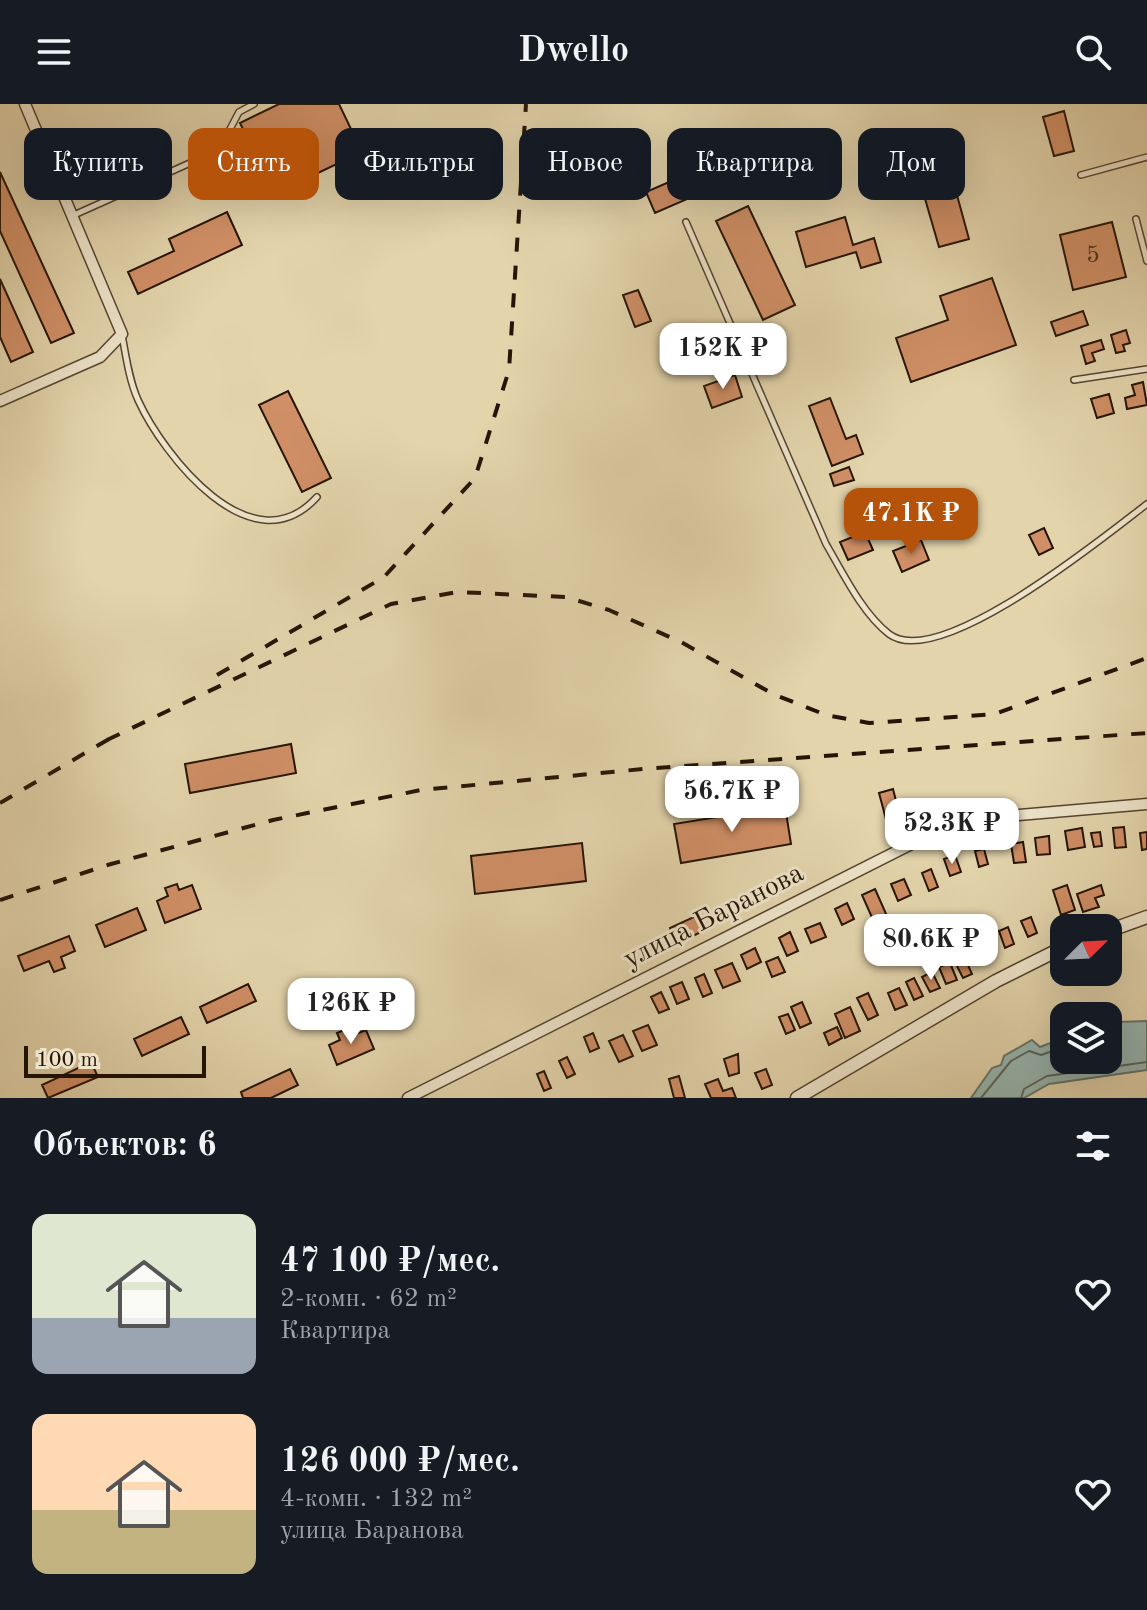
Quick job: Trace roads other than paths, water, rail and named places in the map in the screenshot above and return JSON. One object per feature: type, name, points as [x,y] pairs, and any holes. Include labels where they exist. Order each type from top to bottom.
[{"type":"street","points":[[0,401],[100,357],[122,334],[25,104]]},
{"type":"street","name":"улица Баранова","points":[[408,1098],[429,1094],[959,820],[1147,804]]},
{"type":"street","points":[[1122,926],[1147,917]]},
{"type":"street","points":[[797,1098],[996,981],[1050,954]]},
{"type":"lane","points":[[73,215],[219,150],[239,112],[254,104]]},
{"type":"lane","points":[[1081,175],[1147,157]]},
{"type":"lane","points":[[1136,219],[1147,261]]},
{"type":"lane","points":[[686,222],[826,544],[849,583],[890,634],[905,641],[923,642],[956,631],[1030,590],[1147,504]]},
{"type":"lane","points":[[122,334],[137,398],[202,490],[244,515],[265,520],[299,511],[317,497]]},
{"type":"lane","points":[[1074,380],[1147,369]]},
{"type":"water","points":[[1147,1021],[1147,1070],[1122,1074],[1122,1022]]},
{"type":"water","points":[[1032,1040],[1040,1047],[1050,1043],[1050,1074],[1119,1074],[1049,1084],[1024,1098],[971,1098],[992,1068],[1001,1065],[1004,1056]]},
{"type":"railway","points":[[217,675],[384,577],[475,478],[509,370],[526,104]]},
{"type":"railway","points":[[107,740],[391,604],[457,592],[566,597],[609,610],[681,642],[773,694],[826,715],[869,723],[995,714],[1147,658]]},
{"type":"railway","points":[[0,900],[111,864],[273,820],[421,790],[643,769],[1147,733]]},
{"type":"railway","points":[[0,803],[114,736]]}]
